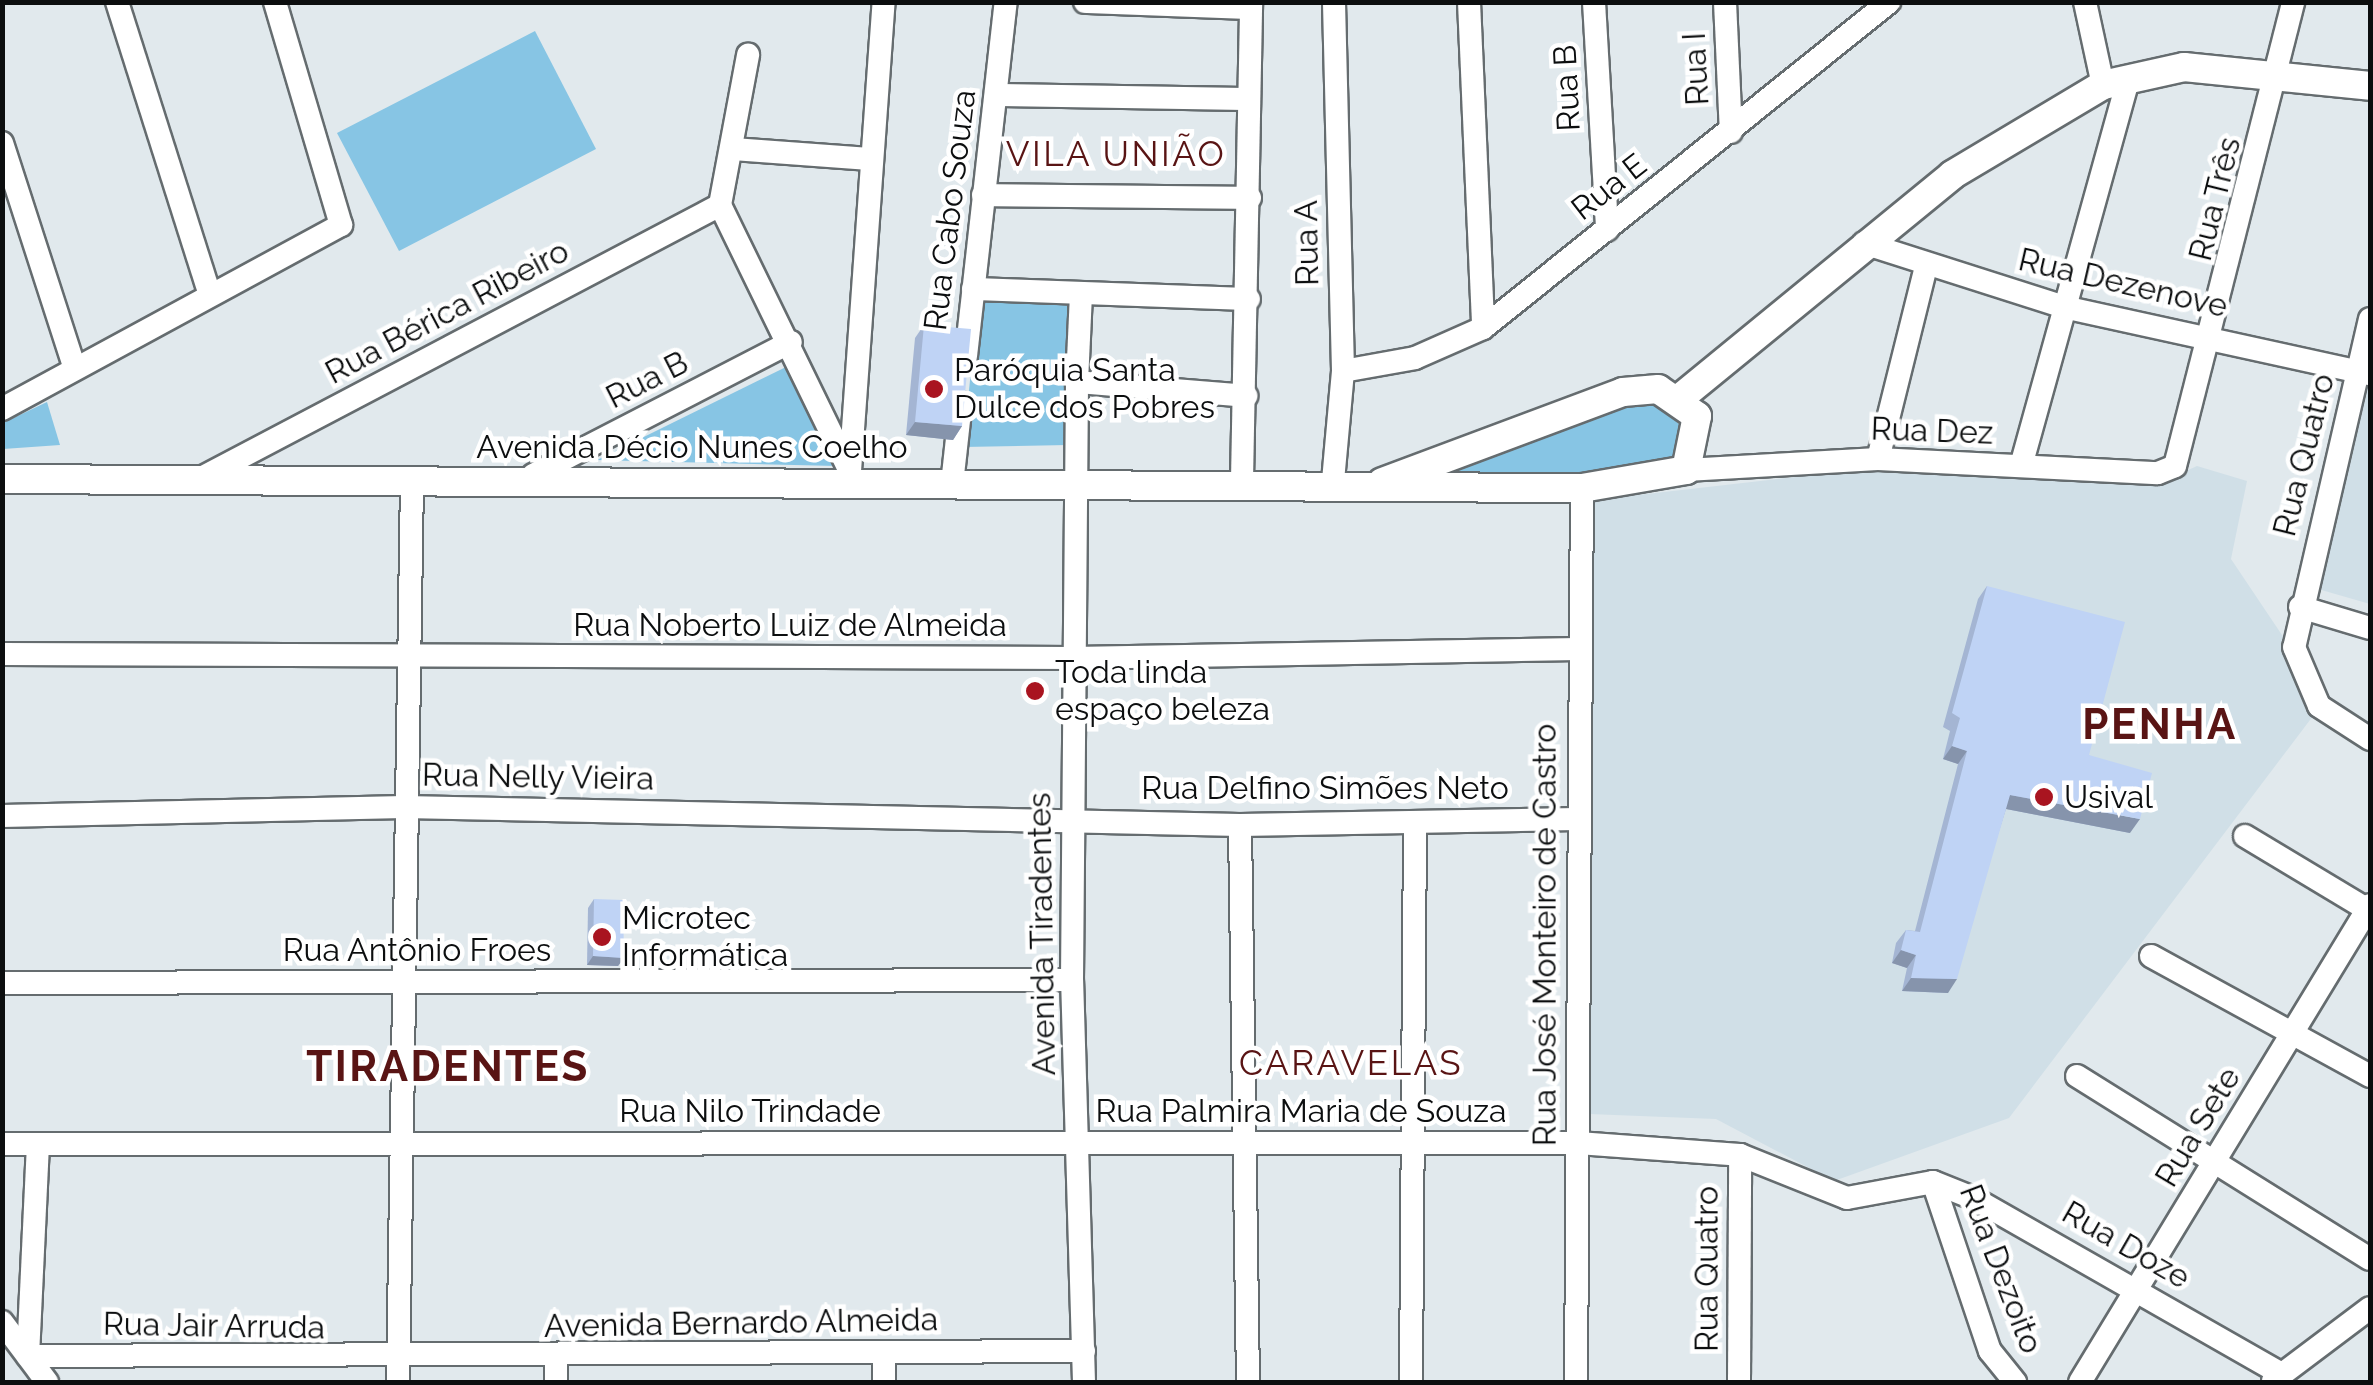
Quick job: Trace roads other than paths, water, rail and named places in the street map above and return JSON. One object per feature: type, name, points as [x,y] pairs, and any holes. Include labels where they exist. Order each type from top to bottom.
[{"type":"street","points":[[117,2],[210,295]]},
{"type":"street","points":[[2,409],[341,225],[275,2]]},
{"type":"street","points":[[853,477],[870,160],[884,2]]},
{"type":"street","name":"Rua Cabo Souza","points":[[952,484],[1006,2]]},
{"type":"street","points":[[1085,2],[1251,5],[1249,299],[1242,480]]},
{"type":"street","name":"Rua A","points":[[1333,481],[1343,371],[1334,2]]},
{"type":"street","points":[[1469,2],[1483,328]]},
{"type":"street","name":"Rua B","points":[[1594,2],[1607,230]]},
{"type":"street","name":"Rua I","points":[[1725,2],[1731,132]]},
{"type":"street","name":"Rua E","points":[[1343,371],[1415,358],[1483,328],[1731,132],[1862,14],[1889,2]]},
{"type":"street","points":[[2021,466],[2064,307],[2116,83],[2086,2]]},
{"type":"street","name":"Rua Três","points":[[2175,466],[2213,338],[2281,70],[2293,2]]},
{"type":"street","points":[[748,56],[720,205],[791,342],[853,477]]},
{"type":"street","points":[[1680,398],[1864,243],[1952,175],[2116,83],[2184,67],[2281,70],[2370,86]]},
{"type":"street","points":[[996,96],[1249,100]]},
{"type":"street","points":[[2,144],[75,369]]},
{"type":"street","points":[[733,149],[870,160]]},
{"type":"street","points":[[983,194],[1250,198]]},
{"type":"street","name":"Rua Bérica Ribeiro","points":[[205,476],[720,205]]},
{"type":"street","name":"Rua Dezenove","points":[[1864,243],[1926,266],[2064,307],[2364,372]]},
{"type":"street","points":[[1878,459],[1926,266]]},
{"type":"street","points":[[973,289],[1249,299]]},
{"type":"street","name":"Avenida Tiradentes","points":[[1082,295],[1071,485],[1072,980],[1084,1382]]},
{"type":"street","name":"Rua Quatro","points":[[2370,319],[2364,372],[2300,607],[2300,677],[2318,706],[2370,739]]},
{"type":"street","name":"Rua B","points":[[534,476],[791,342]]},
{"type":"street","points":[[1077,382],[1246,396]]},
{"type":"street","points":[[1382,482],[1624,392],[1680,398],[1696,416],[1686,470]]},
{"type":"street","name":"Rua Dez","points":[[1686,470],[1878,459],[2021,466],[2175,466]]},
{"type":"street","name":"Avenida Décio Nunes Coelho","points":[[2,479],[205,476],[412,484],[534,476],[853,477],[952,484],[1242,480],[1582,488],[1686,470]]},
{"type":"street","points":[[398,1372],[406,656],[412,484]]},
{"type":"street","name":"Rua José Monteiro de Castro","points":[[1576,1382],[1582,488]]},
{"type":"street","points":[[2300,607],[2370,628]]},
{"type":"street","name":"Rua Noberto Luiz de Almeida","points":[[2,654],[1073,658],[1578,649]]},
{"type":"street","name":"Rua Nelly Vieira","points":[[2,816],[404,807],[1072,818]]},
{"type":"street","name":"Rua Delfino Simões Neto","points":[[1072,818],[1240,825],[1577,819]]},
{"type":"street","points":[[1411,1382],[1415,824]]},
{"type":"street","points":[[1240,825],[1250,1144],[1248,1382]]},
{"type":"street","points":[[2245,836],[2370,909]]},
{"type":"street","name":"Rua Sete","points":[[2080,1382],[2370,909]]},
{"type":"street","points":[[2151,956],[2370,1076]]},
{"type":"street","name":"Rua Antônio Froes","points":[[2,983],[1072,980]]},
{"type":"street","points":[[2076,1076],[2214,1166],[2370,1259]]},
{"type":"street","name":"Rua Palmira Maria de Souza","points":[[1078,1144],[1578,1143],[1740,1155],[1847,1198],[1933,1182]]},
{"type":"street","name":"Rua Nilo Trindade","points":[[2,1144],[1078,1144]]},
{"type":"street","points":[[28,1356],[38,1144]]},
{"type":"street","name":"Rua Quatro","points":[[1740,1155],[1740,1382]]},
{"type":"street","name":"Rua Doze","points":[[1933,1182],[2137,1288],[2276,1378]]},
{"type":"street","name":"Rua Dezoito","points":[[1933,1182],[1990,1351],[2011,1380]]},
{"type":"street","points":[[2276,1378],[2370,1308]]},
{"type":"street","points":[[2,1322],[47,1382]]},
{"type":"street","name":"Avenida Bernardo Almeida","points":[[398,1372],[556,1357],[1084,1351]]},
{"type":"street","points":[[884,1355],[884,1382]]},
{"type":"street","name":"Rua Jair Arruda","points":[[28,1356],[398,1372]]},
{"type":"street","points":[[556,1357],[556,1382]]},
{"type":"street","points":[[721,1357],[722,1382]]},
{"type":"place","name":"Paróquia Santa Dulce dos Pobres","points":[[934,389]]},
{"type":"place","name":"Toda linda espaço beleza","points":[[1035,691]]},
{"type":"place","name":"Usival","points":[[2044,797]]},
{"type":"place","name":"Microtec Informática","points":[[602,937]]},
{"type":"district","name":"VILA UNIÃO","points":[[1116,154]]},
{"type":"district","name":"PENHA","points":[[2160,725]]},
{"type":"district","name":"CARAVELAS","points":[[1351,1063]]},
{"type":"district","name":"TIRADENTES","points":[[448,1067]]}]
